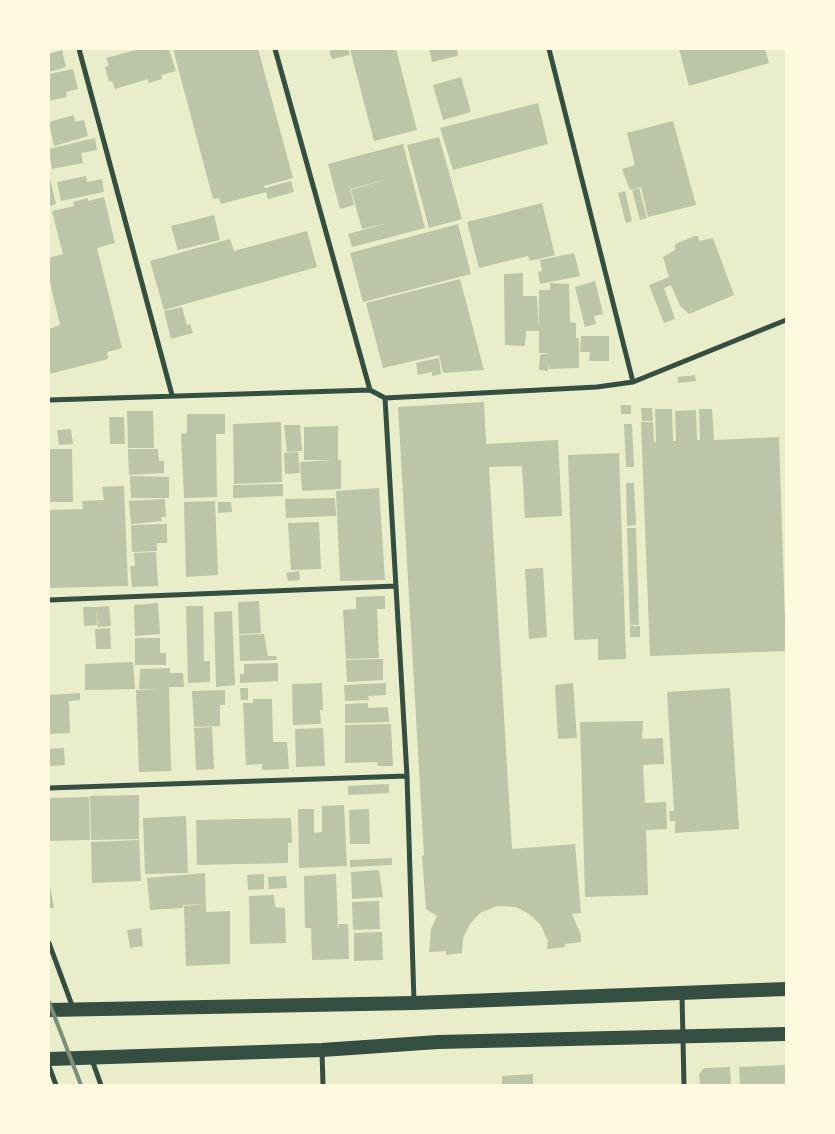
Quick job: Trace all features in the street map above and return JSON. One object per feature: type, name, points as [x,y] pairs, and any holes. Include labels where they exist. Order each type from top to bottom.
[{"type":"highway","points":[[49,1010],[73,1008],[414,1003],[786,989]]},
{"type":"highway","points":[[49,1059],[322,1050],[438,1042],[786,1034]]},
{"type":"street","points":[[79,49],[172,395]]},
{"type":"street","points":[[275,49],[370,390]]},
{"type":"street","points":[[549,49],[633,382]]},
{"type":"street","points":[[49,400],[370,390],[385,398],[597,387],[633,382],[786,320]]},
{"type":"street","points":[[385,398],[407,776],[414,1003]]},
{"type":"street","points":[[49,600],[396,586]]},
{"type":"street","points":[[49,788],[407,776]]},
{"type":"street","points":[[49,943],[73,1008]]},
{"type":"street","points":[[682,992],[684,1085]]},
{"type":"street","points":[[322,1050],[323,1085]]},
{"type":"street","points":[[90,1057],[101,1085]]},
{"type":"street","points":[[49,1066],[56,1085]]},
{"type":"building","points":[[140,49],[169,49],[176,71],[161,75],[162,79],[149,83],[148,79],[115,89],[112,81],[109,82],[105,67],[109,66],[106,58]]},
{"type":"building","points":[[173,49],[258,49],[293,178],[264,186],[265,188],[291,181],[294,192],[268,199],[266,192],[221,204],[219,198],[213,199]]},
{"type":"building","points":[[348,49],[350,55],[332,59],[329,51]]},
{"type":"building","points":[[350,49],[396,49],[417,130],[374,141]]},
{"type":"building","points":[[429,49],[457,49],[458,56],[432,62]]},
{"type":"building","points":[[679,49],[765,49],[769,63],[689,86]]},
{"type":"building","points":[[62,50],[66,67],[49,72],[49,54]]},
{"type":"building","points":[[73,69],[78,89],[66,92],[67,97],[49,101],[49,74]]},
{"type":"building","points":[[461,77],[471,112],[443,120],[433,85]]},
{"type":"building","points":[[538,103],[548,144],[453,170],[440,128]]},
{"type":"building","points":[[74,115],[75,122],[84,120],[88,136],[54,146],[49,122]]},
{"type":"building","points":[[673,121],[696,205],[648,217],[641,187],[630,190],[622,169],[635,165],[627,133]]},
{"type":"building","points":[[439,137],[462,219],[429,228],[407,145]]},
{"type":"building","points":[[95,138],[97,150],[81,153],[83,163],[52,169],[49,149]]},
{"type":"building","points":[[403,144],[425,228],[352,247],[348,234],[388,223],[362,229],[351,190],[391,178],[351,189],[349,185],[354,205],[340,209],[328,164]]},
{"type":"building","points":[[86,176],[87,182],[102,179],[104,192],[61,201],[57,182]]},
{"type":"building","points":[[49,179],[56,204],[49,206]]},
{"type":"building","points":[[639,188],[647,218],[640,220],[632,190]]},
{"type":"building","points":[[625,191],[632,221],[626,223],[618,193]]},
{"type":"building","points":[[104,197],[115,243],[97,248],[122,348],[107,352],[108,359],[49,374],[49,329],[60,325],[49,278],[49,258],[63,254],[52,211],[74,206],[73,202],[88,198],[88,201]]},
{"type":"building","points":[[542,203],[555,255],[530,261],[528,256],[479,268],[467,222]]},
{"type":"building","points":[[214,215],[220,240],[178,250],[171,226]]},
{"type":"building","points":[[458,224],[471,274],[363,302],[350,253]]},
{"type":"building","points":[[307,231],[317,267],[164,310],[150,261],[230,239],[234,251]]},
{"type":"building","points":[[698,236],[699,241],[713,238],[734,295],[689,314],[680,306],[671,285],[664,288],[675,319],[664,323],[649,285],[669,277],[663,257],[675,250],[675,244]]},
{"type":"building","points":[[574,253],[580,276],[540,284],[538,272],[542,271],[540,260]]},
{"type":"building","points":[[523,273],[523,296],[537,296],[539,331],[526,331],[525,346],[505,345],[504,274]]},
{"type":"building","points":[[460,279],[484,370],[443,373],[439,355],[383,368],[366,303]]},
{"type":"building","points":[[595,281],[603,314],[594,316],[596,324],[585,327],[575,287]]},
{"type":"building","points":[[550,283],[569,284],[570,322],[576,323],[576,338],[579,338],[579,368],[549,369],[548,362],[548,371],[539,370],[540,355],[549,353],[539,353],[539,290],[550,290]]},
{"type":"building","points":[[182,307],[187,325],[190,324],[193,333],[171,339],[164,311]]},
{"type":"building","points":[[581,336],[609,336],[609,361],[589,361],[590,352],[580,352]]},
{"type":"building","points":[[439,358],[441,374],[432,376],[432,372],[418,375],[416,363]]},
{"type":"building","points":[[695,375],[696,381],[678,383],[678,377]]},
{"type":"building","points":[[484,402],[486,444],[558,440],[562,516],[525,518],[522,466],[489,467],[512,849],[575,844],[581,913],[572,914],[581,935],[581,942],[565,944],[565,947],[547,949],[548,941],[540,924],[529,914],[516,907],[497,906],[480,913],[470,924],[463,938],[462,953],[446,955],[446,951],[429,952],[431,929],[437,916],[426,909],[398,407]]},
{"type":"building","points":[[621,405],[631,405],[631,414],[621,414]]},
{"type":"building","points":[[641,408],[652,408],[653,421],[642,421]]},
{"type":"building","points":[[655,409],[672,409],[673,441],[676,441],[675,411],[696,410],[697,440],[700,440],[699,409],[712,409],[714,440],[779,437],[786,651],[650,656],[641,422],[653,422],[654,442],[656,442]]},
{"type":"building","points":[[127,411],[153,411],[154,448],[128,448]]},
{"type":"building","points":[[187,414],[225,414],[225,434],[216,434],[217,497],[184,498],[181,434],[187,433]]},
{"type":"building","points":[[109,417],[124,417],[125,444],[110,444]]},
{"type":"building","points":[[281,422],[282,482],[234,484],[233,424]]},
{"type":"building","points":[[624,424],[632,424],[634,467],[626,467]]},
{"type":"building","points":[[284,425],[300,425],[302,451],[287,452]]},
{"type":"building","points":[[338,426],[338,460],[341,460],[341,489],[302,491],[300,462],[334,460],[304,460],[304,427]]},
{"type":"building","points":[[71,429],[73,444],[59,445],[57,430]]},
{"type":"building","points":[[49,449],[72,449],[73,502],[49,502]]},
{"type":"building","points":[[128,449],[158,449],[159,461],[164,461],[164,473],[129,475]]},
{"type":"building","points":[[298,452],[300,473],[285,474],[284,453]]},
{"type":"building","points":[[619,453],[626,659],[598,660],[598,639],[574,640],[568,455]]},
{"type":"building","points":[[130,476],[169,477],[169,498],[131,498]]},
{"type":"building","points":[[626,483],[634,483],[636,525],[627,526]]},
{"type":"building","points":[[283,484],[283,496],[233,498],[233,485]]},
{"type":"building","points":[[124,486],[128,586],[49,588],[49,510],[83,509],[82,501],[104,500],[102,487]]},
{"type":"building","points":[[379,488],[385,580],[340,581],[336,491]]},
{"type":"building","points":[[335,498],[336,516],[286,518],[285,499]]},
{"type":"building","points":[[165,499],[166,517],[161,517],[162,521],[131,524],[129,501]]},
{"type":"building","points":[[215,501],[218,575],[186,577],[184,502]]},
{"type":"building","points":[[218,502],[231,502],[232,512],[218,513]]},
{"type":"building","points":[[319,522],[321,569],[291,570],[288,523]]},
{"type":"building","points":[[167,524],[167,543],[157,543],[157,551],[132,552],[131,525]]},
{"type":"building","points":[[627,528],[636,528],[639,625],[630,625]]},
{"type":"building","points":[[156,552],[158,586],[132,587],[130,566],[135,566],[134,553]]},
{"type":"building","points":[[543,568],[547,637],[529,639],[525,569]]},
{"type":"building","points":[[299,571],[300,580],[288,581],[286,573]]},
{"type":"building","points":[[385,596],[385,609],[377,609],[379,658],[346,659],[343,610],[356,609],[356,597]]},
{"type":"building","points":[[259,601],[261,633],[239,634],[238,602]]},
{"type":"building","points":[[158,603],[160,634],[135,636],[134,605]]},
{"type":"building","points":[[109,606],[111,626],[98,627],[96,607]]},
{"type":"building","points":[[186,606],[203,606],[204,661],[210,661],[210,682],[188,683]]},
{"type":"building","points":[[83,607],[96,607],[97,625],[84,626]]},
{"type":"building","points":[[232,611],[235,685],[216,687],[214,612]]},
{"type":"building","points":[[630,626],[640,626],[640,637],[630,637]]},
{"type":"building","points":[[110,628],[111,649],[96,649],[95,629]]},
{"type":"building","points":[[264,634],[268,656],[276,656],[277,660],[240,661],[239,635]]},
{"type":"building","points":[[135,638],[160,638],[160,653],[166,653],[166,665],[135,665]]},
{"type":"building","points":[[383,659],[383,680],[347,682],[346,660]]},
{"type":"building","points":[[133,662],[135,689],[85,690],[85,664]]},
{"type":"building","points":[[278,663],[278,681],[240,683],[240,674],[244,674],[244,664]]},
{"type":"building","points":[[170,668],[170,673],[183,673],[184,687],[169,687],[171,771],[139,772],[136,690],[160,689],[139,689],[140,669]]},
{"type":"building","points":[[322,683],[323,710],[320,710],[321,724],[293,725],[292,684]]},
{"type":"building","points":[[386,683],[386,695],[368,696],[369,700],[345,701],[344,685]]},
{"type":"building","points":[[573,683],[577,738],[558,739],[555,685]]},
{"type":"building","points":[[240,688],[248,688],[248,700],[241,700]]},
{"type":"building","points":[[730,688],[739,829],[675,833],[675,821],[670,821],[669,811],[674,811],[667,692]]},
{"type":"building","points":[[225,690],[225,705],[220,705],[220,726],[194,727],[192,691]]},
{"type":"building","points":[[80,693],[80,700],[69,701],[70,733],[49,734],[49,695]]},
{"type":"building","points":[[253,699],[272,699],[273,742],[287,742],[289,769],[262,770],[262,764],[246,765],[243,703],[253,703]]},
{"type":"building","points":[[368,703],[368,708],[388,707],[389,722],[345,723],[345,704]]},
{"type":"building","points":[[643,721],[642,739],[663,738],[664,764],[643,765],[645,803],[666,802],[667,829],[646,830],[648,895],[585,897],[580,722]]},
{"type":"building","points":[[391,724],[393,766],[378,766],[377,762],[345,763],[345,725]]},
{"type":"building","points":[[212,727],[214,769],[196,770],[194,728]]},
{"type":"building","points":[[323,728],[325,766],[296,767],[295,729]]},
{"type":"building","points":[[64,748],[65,765],[49,766],[49,749]]},
{"type":"building","points":[[389,784],[389,793],[348,795],[348,786]]},
{"type":"building","points":[[139,795],[139,839],[91,840],[90,796]]},
{"type":"building","points":[[89,797],[90,840],[49,841],[49,798]]},
{"type":"building","points":[[344,805],[347,866],[299,868],[298,809],[314,809],[314,833],[322,832],[322,806]]},
{"type":"building","points":[[369,809],[370,844],[350,844],[349,810]]},
{"type":"building","points":[[186,816],[188,873],[145,874],[143,818]]},
{"type":"building","points":[[291,818],[292,843],[288,843],[288,863],[197,865],[196,820]]},
{"type":"building","points":[[139,840],[141,881],[92,883],[91,842]]},
{"type":"building","points":[[392,858],[392,865],[350,867],[350,860]]},
{"type":"building","points":[[379,870],[383,897],[352,899],[351,872]]},
{"type":"building","points":[[205,873],[206,912],[230,911],[230,964],[186,966],[184,906],[204,904],[183,905],[183,908],[150,910],[147,878]]},
{"type":"building","points":[[264,874],[264,889],[248,890],[247,875]]},
{"type":"building","points":[[336,874],[338,930],[339,924],[348,924],[349,959],[312,960],[311,928],[305,928],[304,876]]},
{"type":"building","points":[[286,876],[287,888],[269,889],[268,877]]},
{"type":"building","points":[[49,881],[54,908],[49,908]]},
{"type":"building","points":[[274,895],[275,907],[285,908],[286,943],[250,944],[249,896]]},
{"type":"building","points":[[379,901],[380,929],[353,930],[352,902]]},
{"type":"building","points":[[141,928],[143,946],[130,948],[127,930]]},
{"type":"building","points":[[382,932],[383,960],[354,961],[354,933]]},
{"type":"building","points":[[786,1065],[786,1085],[740,1085],[739,1067]]},
{"type":"building","points":[[730,1067],[731,1085],[700,1085],[699,1074],[704,1068]]},
{"type":"building","points":[[533,1074],[533,1085],[502,1085],[502,1076]]},
{"type":"railway","points":[[49,1002],[81,1085]]}]
